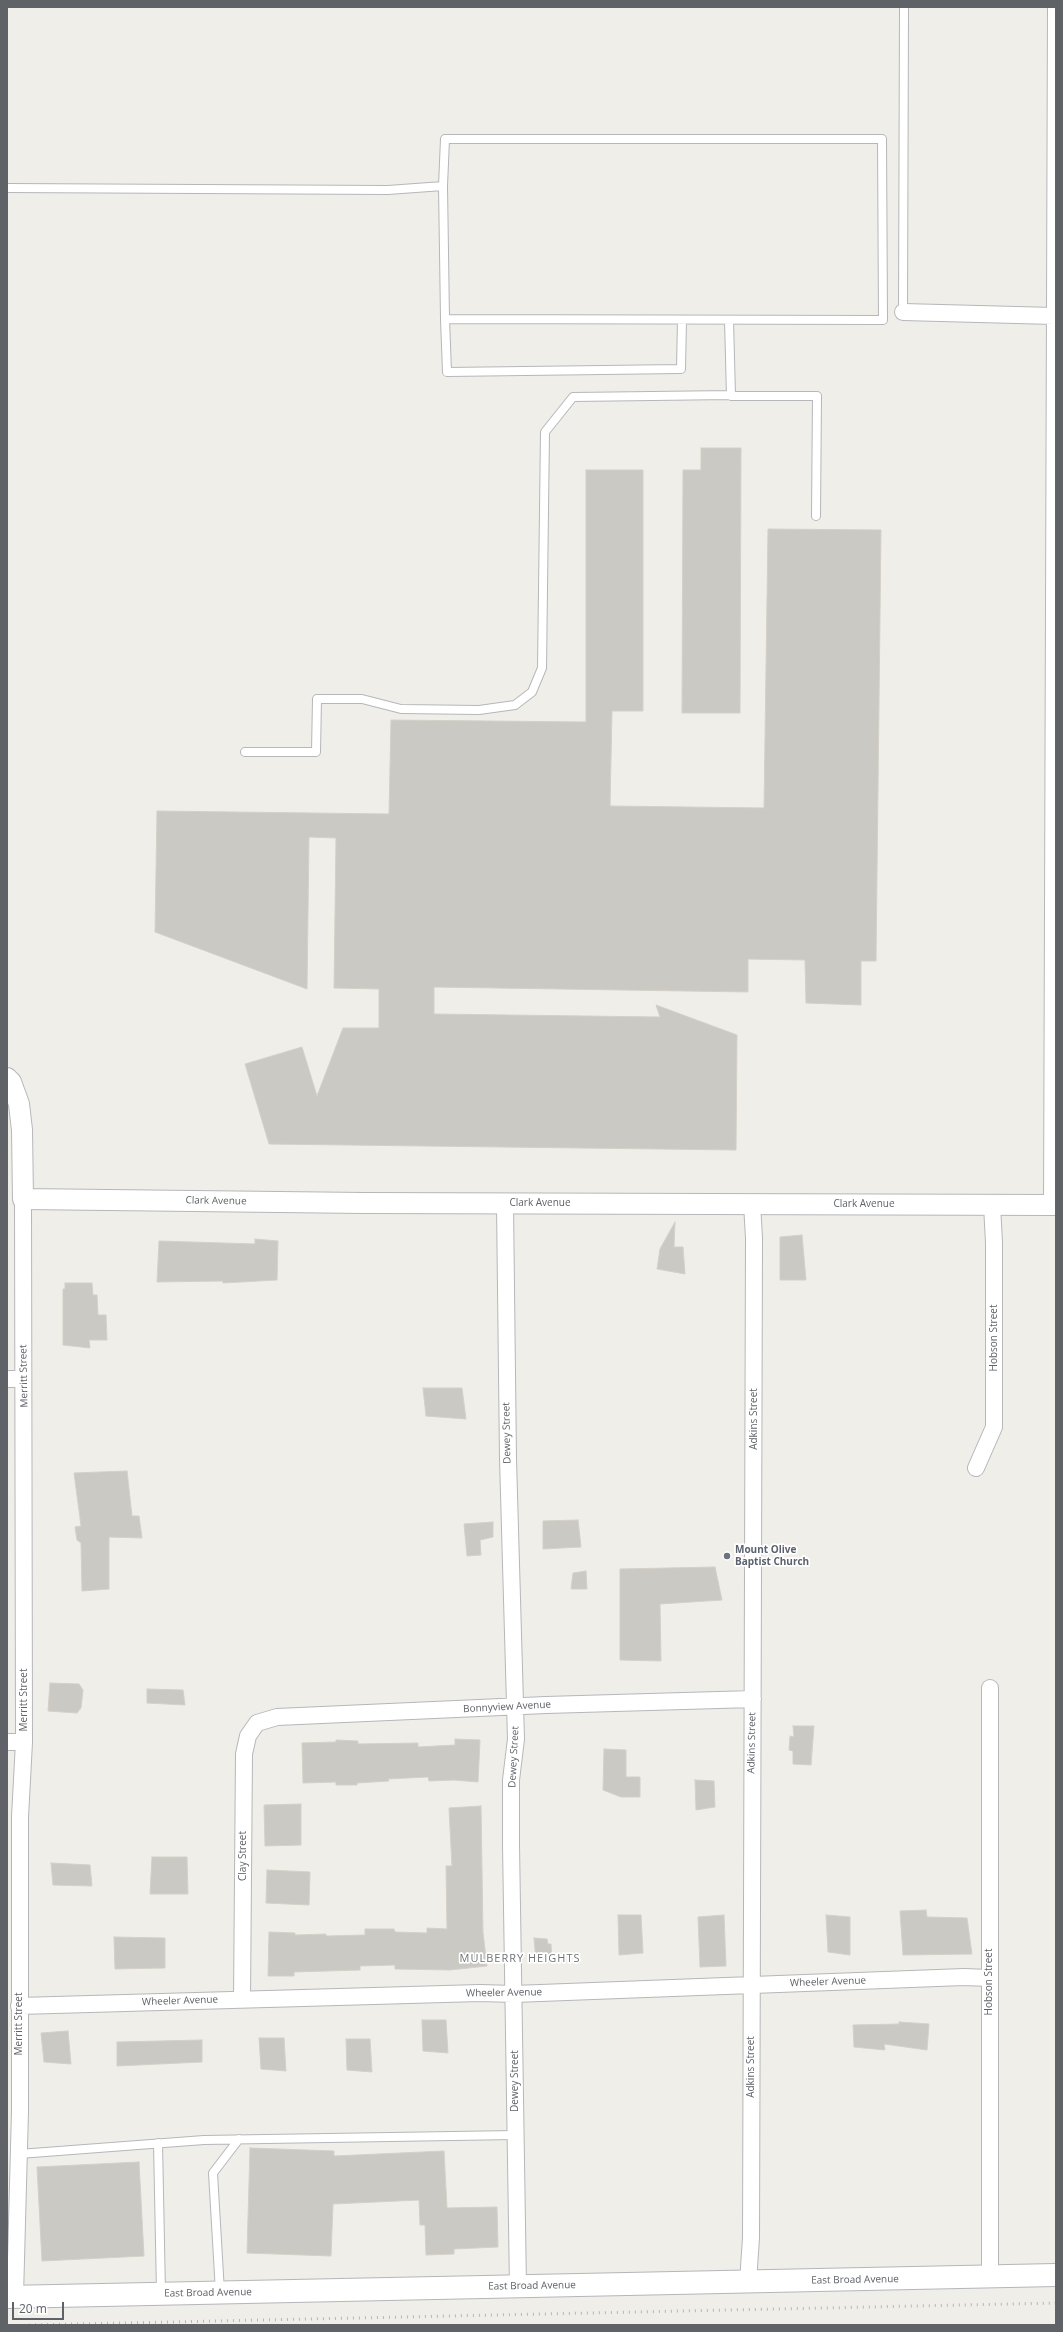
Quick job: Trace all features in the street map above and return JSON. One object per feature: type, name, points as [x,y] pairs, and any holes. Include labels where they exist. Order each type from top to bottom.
[{"type":"main road","name":"East Broad Avenue","points":[[11,2296],[1056,2275]]},
{"type":"street","points":[[1054,1205],[1054,316],[1056,7]]},
{"type":"street","points":[[903,312],[1054,316]]},
{"type":"street","name":"Merritt Street","points":[[7,1078],[11,1082],[19,1104],[22,1130],[23,1199],[24,1742],[20,1817],[19,2154],[11,2296]]},
{"type":"street","name":"Clark Avenue","points":[[23,1199],[505,1204],[1054,1205]]},
{"type":"street","name":"Dewey Street","points":[[505,1204],[508,1459],[516,1739],[511,1780],[518,2286]]},
{"type":"street","name":"Adkins Street","points":[[748,2282],[752,2238],[751,1985],[754,1238],[752,1204]]},
{"type":"street","name":"Hobson Street","points":[[976,1468],[994,1427],[994,1243],[992,1205]]},
{"type":"street","points":[[7,1378],[23,1379]]},
{"type":"street","name":"Hobson Street","points":[[990,1688],[990,2277]]},
{"type":"street","name":"Bonnyview Avenue","points":[[263,1721],[277,1717],[515,1706],[753,1699]]},
{"type":"street","name":"Clay Street","points":[[242,1999],[244,1754],[248,1736],[257,1723],[263,1721]]},
{"type":"street","points":[[7,1742],[24,1742]]},
{"type":"street","name":"Wheeler Avenue","points":[[19,2006],[480,1993],[514,1994],[964,1977],[989,1978]]},
{"type":"lane","points":[[903,312],[904,7]]},
{"type":"lane","points":[[445,319],[883,320],[882,139],[445,139],[443,186],[445,319],[447,372],[681,369],[682,320]]},
{"type":"lane","points":[[7,188],[388,190],[443,186]]},
{"type":"lane","points":[[729,320],[731,395]]},
{"type":"lane","points":[[245,752],[316,752],[317,699],[362,699],[401,709],[479,710],[515,705],[532,692],[542,668],[545,432],[573,397],[731,395],[817,396],[816,516]]},
{"type":"lane","points":[[19,2154],[158,2143],[239,2139],[515,2135]]},
{"type":"lane","points":[[220,2293],[213,2173],[239,2139]]},
{"type":"lane","points":[[158,2143],[161,2294]]},
{"type":"building","points":[[701,448],[741,448],[740,713],[682,713],[683,470],[701,470]]},
{"type":"building","points":[[586,470],[643,470],[643,711],[612,711],[610,806],[764,808],[768,529],[881,530],[876,961],[861,961],[861,1005],[806,1003],[805,960],[748,959],[748,992],[434,987],[434,1014],[660,1017],[656,1005],[737,1035],[736,1150],[269,1144],[245,1064],[302,1047],[317,1096],[343,1028],[379,1028],[379,989],[334,988],[336,838],[309,837],[307,989],[155,932],[157,811],[389,814],[391,720],[586,722]]},
{"type":"building","points":[[675,1222],[674,1247],[683,1247],[685,1274],[657,1269],[660,1249]]},
{"type":"building","points":[[802,1235],[806,1280],[780,1280],[780,1237]]},
{"type":"building","points":[[255,1239],[278,1241],[277,1280],[223,1283],[223,1281],[157,1282],[159,1241],[255,1244]]},
{"type":"building","points":[[65,1283],[92,1283],[93,1295],[97,1295],[98,1315],[106,1315],[107,1340],[89,1340],[90,1348],[63,1345],[63,1289],[65,1289]]},
{"type":"building","points":[[423,1388],[462,1388],[466,1419],[426,1416]]},
{"type":"building","points":[[127,1471],[132,1516],[139,1516],[142,1538],[109,1537],[109,1589],[82,1591],[81,1543],[77,1540],[75,1527],[81,1526],[74,1473]]},
{"type":"building","points":[[578,1520],[581,1547],[543,1549],[543,1521]]},
{"type":"building","points":[[493,1522],[493,1537],[480,1540],[481,1555],[467,1556],[464,1524]]},
{"type":"building","points":[[715,1567],[722,1600],[660,1604],[661,1661],[620,1660],[620,1569]]},
{"type":"building","points":[[586,1571],[587,1589],[571,1589],[573,1573]]},
{"type":"building","points":[[50,1683],[79,1684],[83,1690],[81,1708],[77,1713],[48,1711]]},
{"type":"building","points":[[147,1689],[183,1690],[185,1705],[147,1703]]},
{"type":"building","points":[[793,1726],[814,1726],[811,1765],[793,1764],[793,1751],[789,1750],[790,1736],[794,1737]]},
{"type":"building","points":[[455,1739],[480,1740],[478,1782],[454,1780],[429,1781],[428,1777],[388,1779],[389,1781],[357,1783],[357,1785],[336,1785],[336,1782],[303,1783],[302,1743],[336,1742],[336,1740],[358,1741],[358,1744],[418,1743],[418,1747],[455,1745]]},
{"type":"building","points":[[604,1749],[626,1750],[626,1777],[640,1777],[640,1797],[621,1797],[603,1790]]},
{"type":"building","points":[[695,1780],[714,1781],[715,1807],[696,1810]]},
{"type":"building","points":[[301,1804],[301,1845],[265,1846],[264,1805]]},
{"type":"building","points":[[481,1806],[483,1933],[487,1966],[450,1970],[395,1969],[395,1965],[360,1966],[360,1970],[294,1972],[294,1976],[268,1976],[269,1932],[295,1933],[295,1935],[326,1934],[326,1936],[365,1935],[365,1929],[394,1929],[395,1932],[427,1933],[427,1928],[447,1929],[446,1866],[452,1866],[449,1808]]},
{"type":"building","points":[[152,1857],[187,1857],[188,1894],[150,1894]]},
{"type":"building","points":[[51,1863],[90,1865],[92,1886],[53,1885]]},
{"type":"building","points":[[267,1870],[310,1872],[309,1905],[266,1903]]},
{"type":"building","points":[[926,1910],[927,1917],[967,1918],[972,1954],[903,1955],[900,1911]]},
{"type":"building","points":[[618,1915],[641,1915],[643,1953],[619,1955]]},
{"type":"building","points":[[724,1915],[726,1966],[700,1967],[698,1917]]},
{"type":"building","points":[[826,1915],[850,1917],[850,1955],[828,1952]]},
{"type":"building","points":[[114,1937],[165,1938],[165,1968],[115,1969]]},
{"type":"building","points":[[534,1938],[547,1939],[548,1944],[551,1944],[552,1962],[536,1962]]},
{"type":"building","points":[[422,2020],[446,2020],[448,2053],[423,2051]]},
{"type":"building","points":[[899,2022],[929,2024],[927,2050],[884,2044],[885,2050],[854,2047],[853,2025],[899,2024]]},
{"type":"building","points":[[68,2031],[71,2064],[44,2062],[41,2033]]},
{"type":"building","points":[[259,2038],[284,2038],[286,2071],[261,2069]]},
{"type":"building","points":[[346,2039],[370,2039],[372,2072],[347,2070]]},
{"type":"building","points":[[202,2040],[202,2062],[117,2066],[117,2042]]},
{"type":"building","points":[[250,2148],[334,2151],[334,2156],[444,2151],[447,2208],[497,2207],[498,2247],[454,2249],[454,2254],[426,2255],[425,2225],[420,2225],[419,2200],[333,2204],[331,2256],[247,2253]]},
{"type":"building","points":[[139,2162],[144,2256],[42,2261],[37,2167]]},
{"type":"railway","points":[[29,2325],[1056,2303]]},
{"type":"place","name":"Mount Olive Baptist Church","points":[[727,1556]]},
{"type":"district","name":"MULBERRY HEIGHTS","points":[[520,1959]]}]
